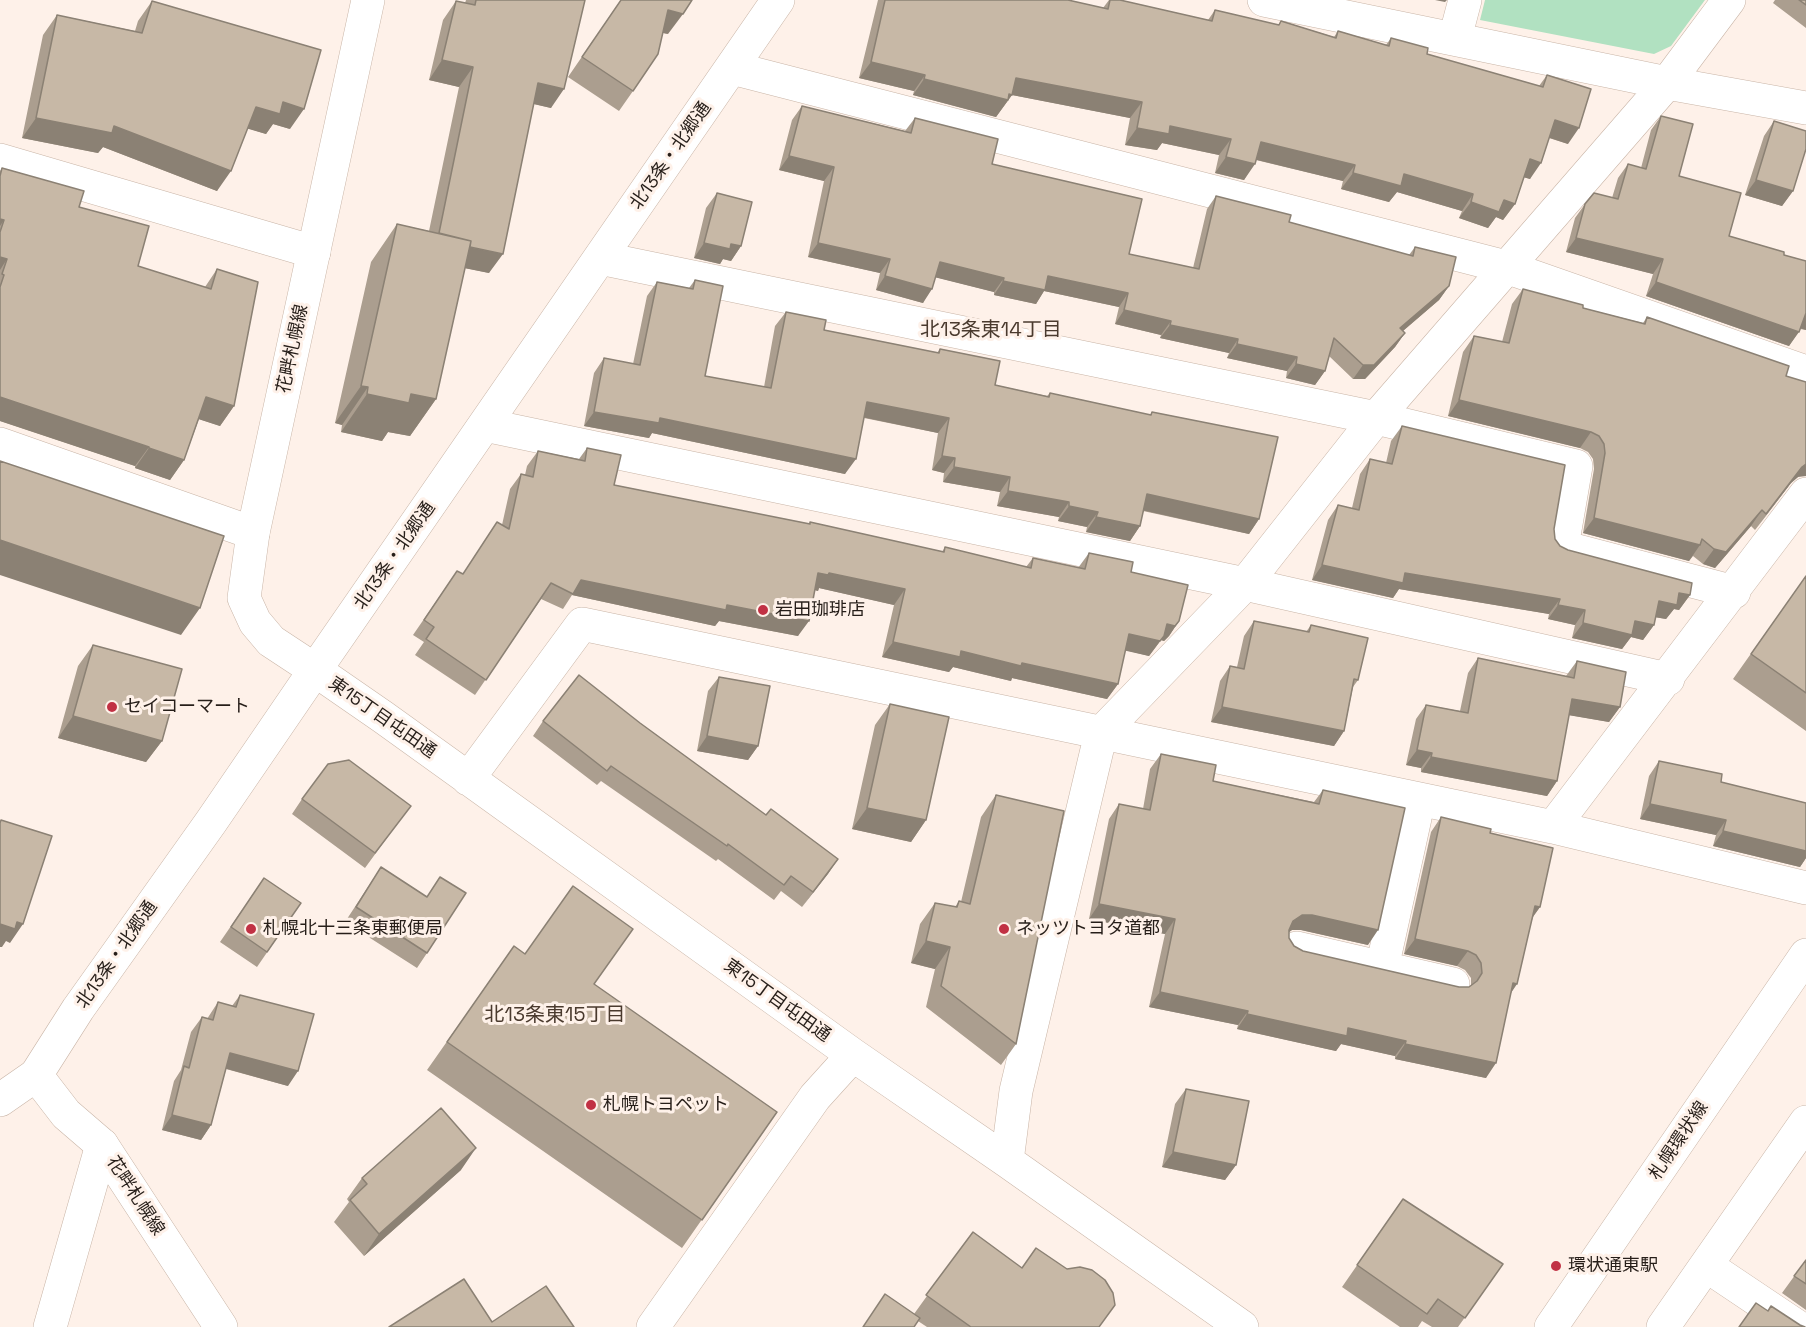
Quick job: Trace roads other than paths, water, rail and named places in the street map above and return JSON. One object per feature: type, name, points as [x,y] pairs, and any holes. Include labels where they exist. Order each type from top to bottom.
[{"type":"street","name":"花畔札幌線","points":[[315,670],[271,641],[255,622],[244,598],[253,533],[368,0]]},
{"type":"street","name":"北13条・北郷通","points":[[0,1100],[36,1075],[78,1009],[211,822],[778,0]]},
{"type":"street","points":[[1264,0],[1667,83],[1806,108]]},
{"type":"street","points":[[1455,38],[1465,0]]},
{"type":"street","points":[[1008,1161],[1016,1091],[1101,733],[1245,584],[1376,418],[1667,83],[1729,0]]},
{"type":"street","points":[[732,68],[1506,267],[1806,372]]},
{"type":"street","points":[[0,160],[314,252]]},
{"type":"street","points":[[600,258],[1376,418],[1576,466],[1562,547],[1734,592]]},
{"type":"street","points":[[484,425],[1245,584],[1668,679]]},
{"type":"street","points":[[0,444],[253,533]]},
{"type":"street","points":[[1553,827],[1668,679],[1806,494]]},
{"type":"street","points":[[468,779],[582,624],[1553,827],[1806,888]]},
{"type":"street","name":"東15丁目屯田通","points":[[315,670],[853,1055],[1008,1161],[1242,1327]]},
{"type":"street","points":[[1382,968],[1418,799]]},
{"type":"street","points":[[1297,948],[1453,984]]},
{"type":"street","name":"札幌環状線","points":[[1551,1327],[1806,955]]},
{"type":"street","points":[[653,1327],[815,1097],[853,1055]]},
{"type":"street","name":"花畔札幌線","points":[[36,1075],[66,1114],[102,1145],[221,1327]]},
{"type":"street","points":[[1663,1327],[1806,1122]]},
{"type":"street","points":[[50,1327],[102,1145]]},
{"type":"street","points":[[1707,1266],[1798,1327]]},
{"type":"place","name":"岩田珈琲店","points":[[763,610]]},
{"type":"place","name":"セイコーマート","points":[[112,707]]},
{"type":"place","name":"札幌北十三条東郵便局","points":[[251,929]]},
{"type":"place","name":"ネッツトヨタ道都","points":[[1004,929]]},
{"type":"place","name":"札幌トヨペット","points":[[591,1105]]},
{"type":"place","name":"環状通東駅","points":[[1556,1266]]},
{"type":"district","name":"北13条東14丁目","points":[[991,331]]},
{"type":"district","name":"北13条東15丁目","points":[[555,1016]]}]
